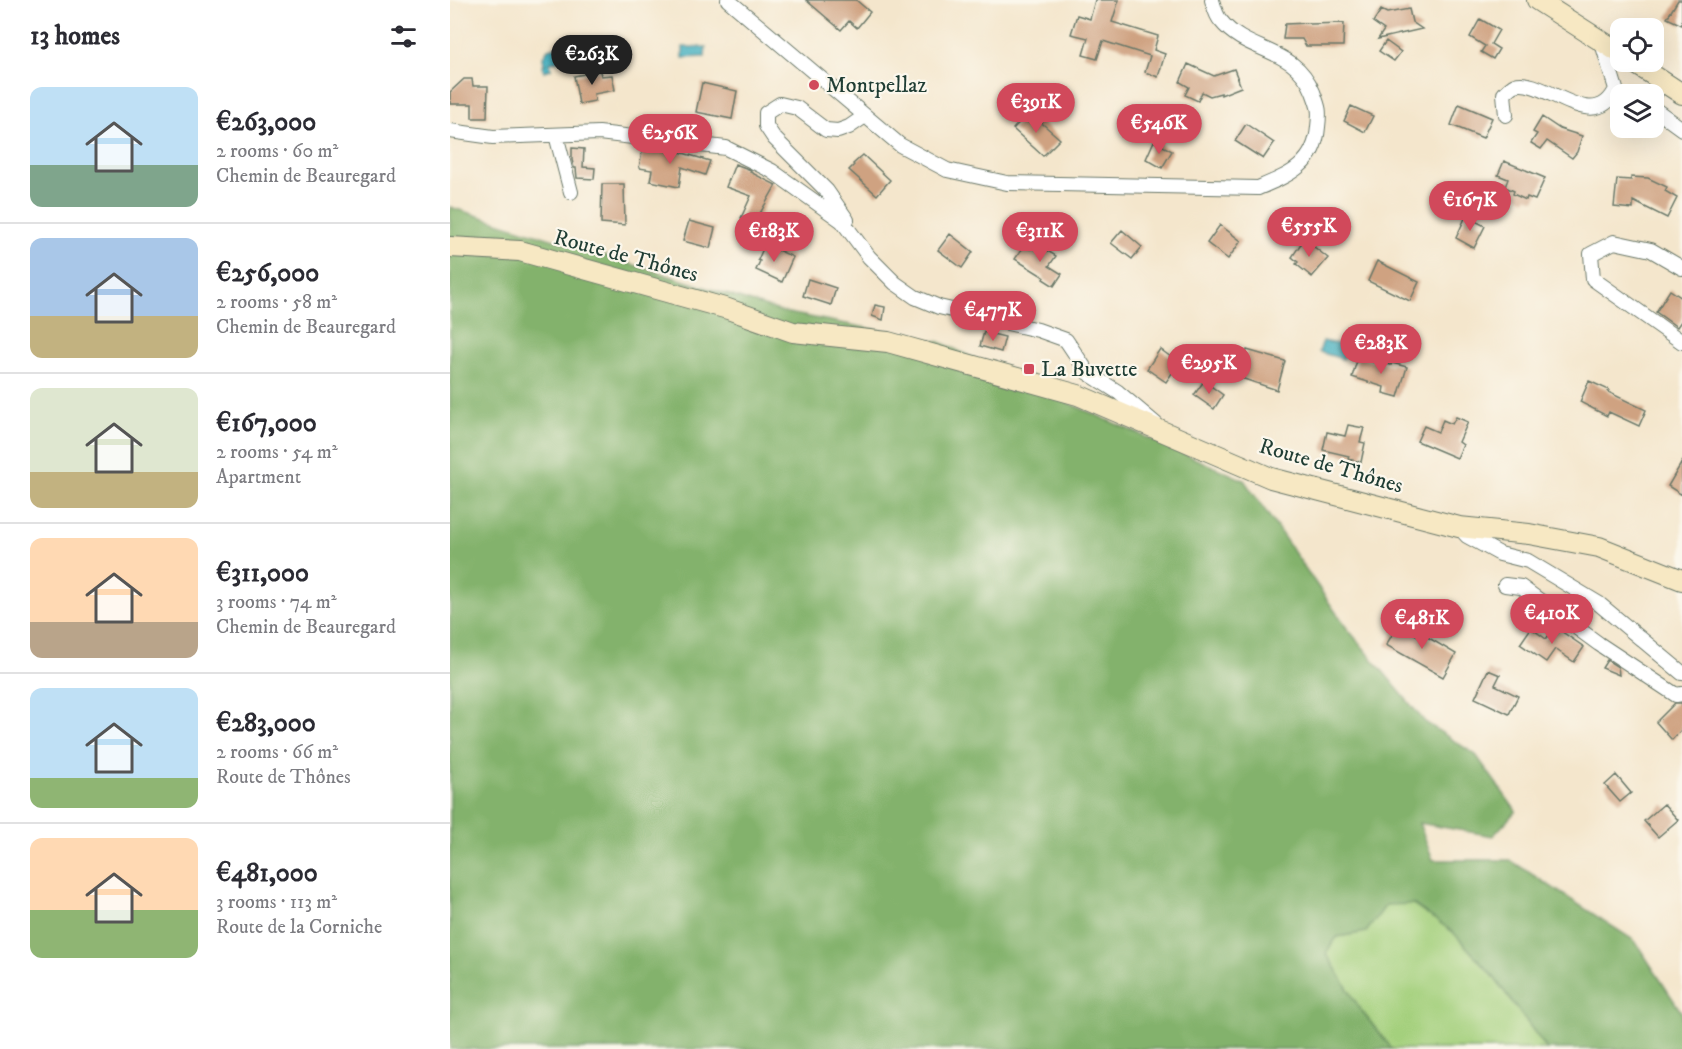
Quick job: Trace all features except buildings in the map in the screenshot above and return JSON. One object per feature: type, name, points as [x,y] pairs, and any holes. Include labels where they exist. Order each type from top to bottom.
[{"type":"main road","points":[[1537,0],[1610,46]]},
{"type":"main road","points":[[1642,72],[1653,84]]},
{"type":"main road","points":[[1664,90],[1682,94]]},
{"type":"main road","name":"Route de Thônes","points":[[450,247],[520,251],[728,309],[793,332],[888,342],[1078,395],[1271,478],[1459,527],[1529,534],[1599,547],[1682,580]]},
{"type":"street","points":[[728,0],[900,145],[947,170],[1007,183],[1258,188],[1291,174],[1311,154],[1318,138],[1320,109],[1309,80],[1290,60],[1234,34],[1219,20],[1212,0]]},
{"type":"street","points":[[1506,115],[1504,94],[1513,86],[1524,84],[1576,106],[1596,108],[1612,99],[1616,89],[1601,40]]},
{"type":"street","points":[[852,234],[846,220],[827,191],[770,132],[766,126],[766,113],[780,104],[797,108],[826,130],[838,132],[865,116]]},
{"type":"street","points":[[1664,116],[1682,129]]},
{"type":"street","points":[[450,131],[493,137],[599,133],[726,148],[772,171],[842,221],[876,264],[895,283],[915,297],[939,307],[1038,330],[1066,340],[1088,374],[1118,392],[1167,433]]},
{"type":"street","points":[[556,135],[571,192]]},
{"type":"street","points":[[1682,268],[1651,250],[1614,242],[1591,254],[1593,279],[1682,342]]},
{"type":"street","points":[[1068,392],[1088,374]]},
{"type":"street","points":[[1459,527],[1467,536],[1500,554],[1528,561],[1598,603],[1682,673]]},
{"type":"street","points":[[1505,585],[1521,587],[1618,657],[1676,695],[1682,694]]},
{"type":"green space","points":[[450,207],[783,312],[940,342],[1039,390],[1244,480],[1346,627],[1425,722],[1476,755],[1516,811],[1493,836],[1419,823],[1433,860],[1510,860],[1635,941],[1682,1013],[1682,1049],[1547,1049],[1493,976],[1453,932],[1413,904],[1386,905],[1366,932],[1337,937],[1326,953],[1360,1009],[1392,1049],[450,1049]]},
{"type":"green space","points":[[1386,904],[1413,904],[1453,932],[1493,976],[1547,1049],[1392,1049],[1360,1009],[1325,953],[1337,937],[1366,932]]},
{"type":"water","points":[[573,44],[574,53],[571,59],[550,62],[551,69],[544,71],[542,65],[546,64],[544,64],[543,57],[548,49]]},
{"type":"water","points":[[683,47],[706,47],[705,57],[683,58]]},
{"type":"water","points":[[1323,341],[1348,346],[1343,359],[1319,352]]},
{"type":"water","points":[[1435,611],[1457,625],[1452,632],[1430,620]]},
{"type":"place","name":"Montpellaz","points":[[814,85]]},
{"type":"place","name":"La Buvette","points":[[1029,369]]}]
